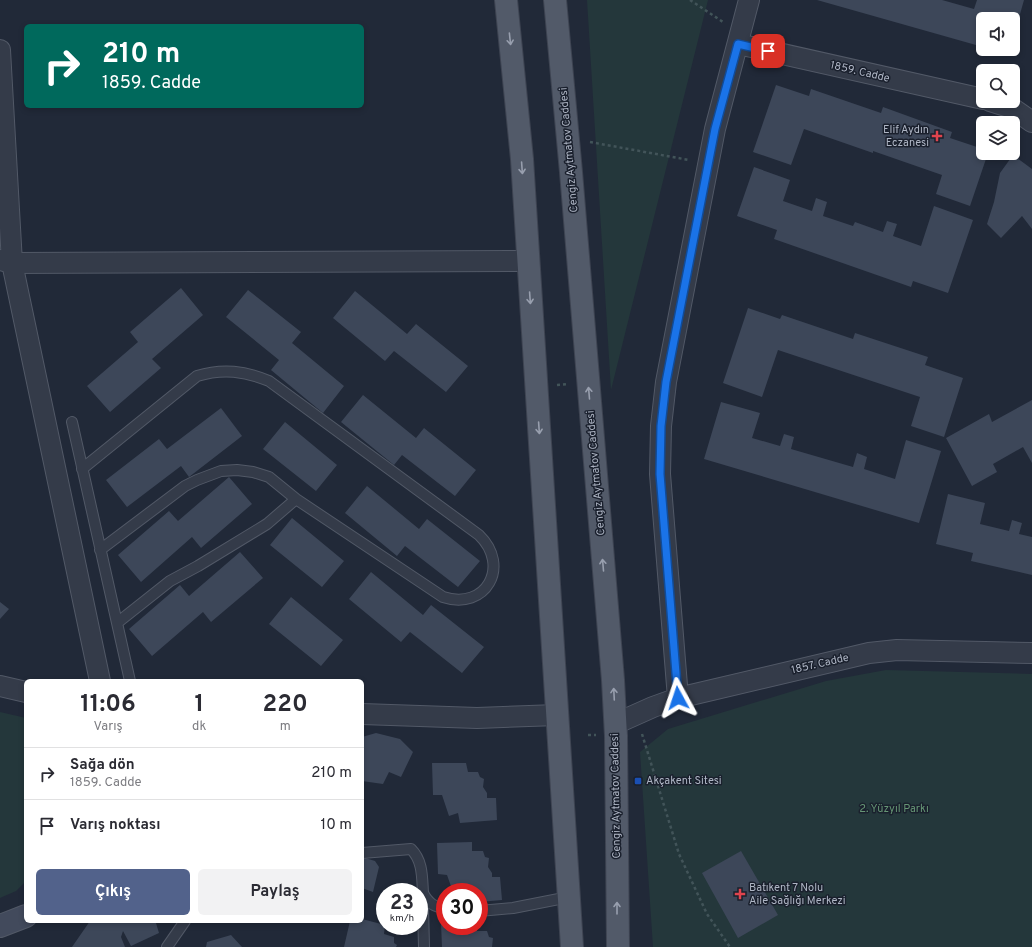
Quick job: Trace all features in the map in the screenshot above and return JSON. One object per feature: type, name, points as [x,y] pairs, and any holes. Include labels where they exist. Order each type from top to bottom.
[{"type":"main road","points":[[506,0],[522,159],[572,947]]},
{"type":"main road","name":"Cengiz Aytmatov Caddesi","points":[[555,0],[568,138],[613,680],[618,947]]},
{"type":"main road","points":[[0,926],[24,917]]},
{"type":"street","points":[[678,698],[660,474],[661,426],[666,382],[715,129],[749,0]]},
{"type":"street","name":"1859. Cadde","points":[[739,38],[976,97]]},
{"type":"street","points":[[0,50],[6,261],[100,679]]},
{"type":"street","points":[[1012,108],[1032,122]]},
{"type":"street","points":[[6,261],[528,261]]},
{"type":"street","name":"1857. Cadde","points":[[615,724],[653,707],[678,698],[869,653],[884,651],[1032,653]]},
{"type":"street","points":[[0,686],[24,692]]},
{"type":"street","points":[[364,714],[477,718],[557,715]]},
{"type":"lane","points":[[82,469],[197,376],[219,371],[245,372],[269,381],[479,535],[488,546],[494,558],[494,567],[492,577],[488,585],[472,598],[452,600],[443,597],[296,499],[269,477],[253,472],[237,470],[214,473],[185,486],[100,550]]},
{"type":"lane","points":[[72,422],[130,679]]},
{"type":"lane","points":[[116,622],[170,581],[198,566],[267,524],[296,499]]},
{"type":"lane","points":[[364,853],[411,849],[420,862],[422,883]]},
{"type":"lane","points":[[488,910],[513,908],[569,897]]},
{"type":"lane","points":[[167,947],[184,923]]},
{"type":"lane","points":[[423,935],[424,947]]},
{"type":"path","points":[[690,0],[739,38]]},
{"type":"path","points":[[568,138],[708,163]]},
{"type":"path","points":[[557,385],[572,384]]},
{"type":"path","points":[[642,734],[679,854],[707,914],[730,947]]},
{"type":"green space","points":[[587,0],[708,0],[611,390]]},
{"type":"green space","name":"2. Yüzyıl Parkı","points":[[886,670],[1032,674],[1032,947],[653,947],[640,752],[668,729],[826,681]]},
{"type":"green space","points":[[0,712],[24,718],[24,883],[16,891],[0,898]]},
{"type":"building","points":[[817,0],[942,0],[974,9],[977,0],[1024,0],[1020,14],[1020,12],[976,12],[976,45]]},
{"type":"building","points":[[776,85],[809,96],[811,89],[881,113],[883,107],[952,132],[950,138],[976,147],[976,160],[986,160],[970,206],[936,194],[942,175],[804,129],[791,165],[753,152]]},
{"type":"building","points":[[1009,160],[1020,160],[1032,169],[1032,229],[1022,216],[1001,238],[987,224],[994,202],[1000,173]]},
{"type":"building","points":[[754,167],[790,180],[783,201],[812,211],[816,198],[827,202],[823,216],[853,226],[855,222],[883,232],[887,221],[897,224],[893,236],[921,246],[934,206],[973,220],[948,293],[913,281],[911,287],[774,239],[777,230],[737,216]]},
{"type":"building","points":[[181,288],[203,315],[152,359],[161,368],[110,412],[87,386],[138,342],[130,332]]},
{"type":"building","points":[[248,290],[301,332],[292,343],[344,386],[323,413],[271,370],[279,360],[226,317]]},
{"type":"building","points":[[355,291],[407,334],[416,324],[468,366],[446,392],[394,351],[385,361],[333,318]]},
{"type":"building","points":[[748,308],[780,319],[782,315],[853,339],[855,333],[928,357],[925,365],[963,378],[944,437],[911,426],[920,397],[778,350],[762,397],[723,383]]},
{"type":"building","points":[[363,395],[416,438],[424,428],[476,470],[455,496],[402,455],[394,465],[341,422]]},
{"type":"building","points":[[1032,400],[1032,463],[1023,447],[993,464],[997,472],[972,486],[946,438],[989,414],[992,422]]},
{"type":"building","points":[[721,402],[760,413],[752,438],[780,446],[784,434],[794,437],[791,449],[853,467],[857,453],[867,457],[864,469],[895,479],[906,440],[941,451],[919,523],[704,459]]},
{"type":"building","points":[[221,408],[242,436],[189,477],[181,466],[127,507],[106,480],[159,439],[167,449]]},
{"type":"building","points":[[285,422],[337,465],[316,491],[263,449]]},
{"type":"building","points":[[229,477],[252,504],[201,548],[192,537],[141,582],[118,555],[169,511],[178,521]]},
{"type":"building","points":[[367,486],[419,529],[427,519],[480,561],[458,587],[405,546],[397,556],[345,513]]},
{"type":"building","points":[[948,494],[985,503],[980,524],[1009,531],[1012,520],[1022,523],[1019,534],[1032,537],[1032,575],[971,561],[973,553],[936,544]]},
{"type":"building","points":[[292,518],[344,561],[322,587],[270,545]]},
{"type":"building","points":[[240,552],[263,578],[211,622],[203,612],[152,656],[129,629],[180,585],[189,596]]},
{"type":"building","points":[[371,572],[423,615],[431,605],[484,647],[462,673],[410,632],[401,642],[349,599]]},
{"type":"building","points":[[291,597],[343,640],[321,666],[269,624]]},
{"type":"building","points":[[0,602],[9,609],[0,619]]},
{"type":"building","points":[[376,733],[400,739],[413,752],[401,777],[389,772],[383,784],[364,781],[364,736]]},
{"type":"building","points":[[432,763],[466,763],[468,772],[478,772],[480,777],[484,779],[483,787],[487,793],[487,798],[496,798],[497,820],[460,823],[458,813],[449,816],[442,795],[433,795]]},
{"type":"building","points":[[472,842],[472,851],[483,851],[485,857],[489,858],[488,867],[492,873],[492,877],[500,877],[502,900],[488,901],[488,883],[450,883],[447,875],[438,874],[437,843]]},
{"type":"building","name":"Batıkent 7 Nolu Aile Sağlığı Merkezi","points":[[741,851],[778,915],[738,938],[702,873]]},
{"type":"building","points":[[364,858],[375,861],[379,867],[373,892],[364,889]]},
{"type":"building","points":[[364,920],[376,923],[376,935],[387,935],[394,937],[394,943],[397,945],[396,947],[344,947],[350,923],[364,923]]},
{"type":"building","points":[[89,923],[156,923],[159,933],[131,946],[123,931],[121,937],[125,947],[72,947]]},
{"type":"building","points":[[488,934],[489,937],[493,938],[492,947],[442,947],[442,935]]},
{"type":"building","points":[[231,935],[242,947],[206,947],[207,942]]},
{"type":"place","name":"Elif Aydın Eczanesi","points":[[937,136]]},
{"type":"place","name":"Akçakent Sitesi","points":[[638,781]]},
{"type":"place","name":"Batıkent 7 Nolu Aile Sağlığı Merkezi","points":[[740,894]]},
{"type":"route","points":[[678,698],[660,474],[661,426],[666,382],[715,129],[738,44],[768,51]]}]
